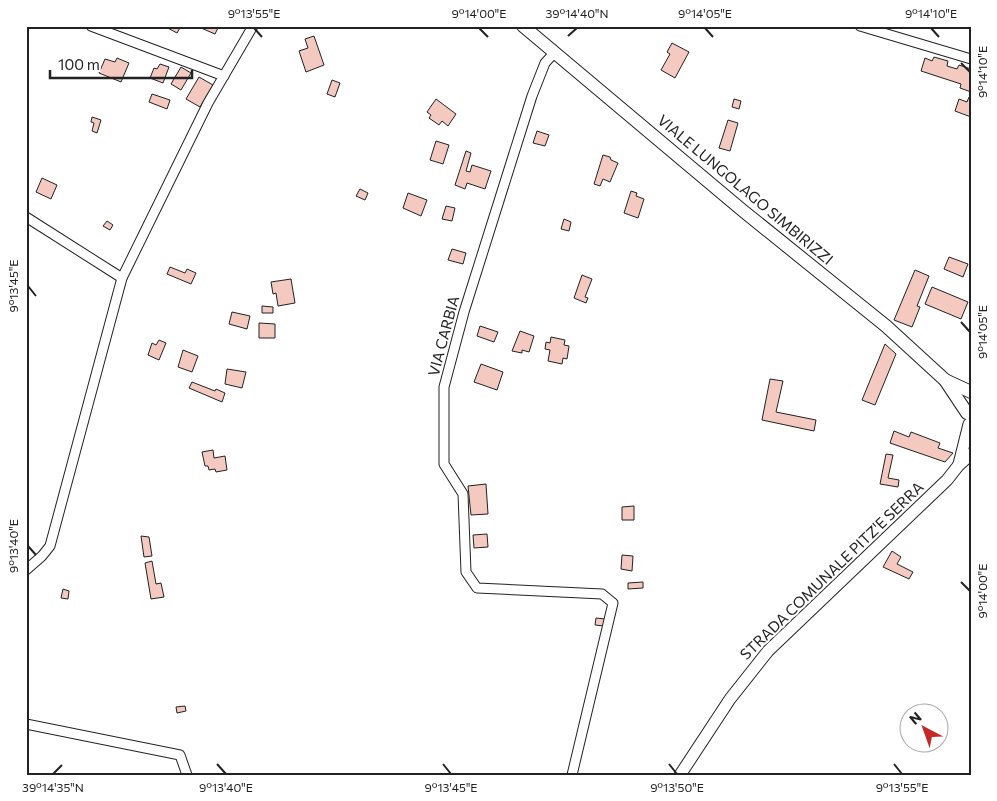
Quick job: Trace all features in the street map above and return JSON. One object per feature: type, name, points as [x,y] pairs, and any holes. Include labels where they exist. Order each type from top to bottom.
[{"type":"main road","name":"VIALE LUNGOLAGO SIMBIRIZZI","points":[[523,26],[742,210],[886,326],[945,380],[970,417]]},
{"type":"main road","name":"VIALE LUNGOLAGO SIMBIRIZZI","points":[[945,380],[971,392]]},
{"type":"street","points":[[91,26],[224,76]]},
{"type":"street","points":[[26,570],[50,546],[122,278],[200,120],[253,26]]},
{"type":"street","points":[[860,26],[971,59]]},
{"type":"street","name":"VIA CARBIA","points":[[555,52],[545,63],[532,96],[464,312],[444,387],[444,464],[463,494],[466,572],[477,588],[602,594],[613,603],[572,775]]},
{"type":"street","points":[[26,217],[122,278]]},
{"type":"street","name":"STRADA COMUNALE PITZ'E SERRA","points":[[958,466],[970,417]]},
{"type":"street","name":"STRADA COMUNALE PITZ'E SERRA","points":[[680,775],[730,699],[768,651],[933,493],[971,454]]},
{"type":"street","points":[[26,724],[180,755],[187,775]]},
{"type":"building","points":[[164,26],[181,26],[177,33]]},
{"type":"building","points":[[201,26],[219,26],[215,34],[201,28]]},
{"type":"building","points":[[314,36],[324,65],[306,72],[299,51],[308,48],[305,39]]},
{"type":"building","points":[[672,43],[689,52],[675,78],[661,70],[670,54],[667,52]]},
{"type":"building","points":[[934,57],[948,61],[947,66],[957,69],[959,65],[971,69],[971,92],[960,88],[961,84],[921,71],[925,58],[932,61]]},
{"type":"building","points":[[117,58],[129,63],[121,82],[99,73],[105,59],[115,62]]},
{"type":"building","points":[[160,64],[169,67],[163,83],[150,78],[154,68],[157,69]]},
{"type":"building","points":[[181,67],[191,73],[181,90],[171,84]]},
{"type":"building","points":[[199,77],[213,85],[200,107],[186,99]]},
{"type":"building","points":[[332,80],[340,83],[335,97],[327,94]]},
{"type":"building","points":[[152,94],[170,100],[167,109],[149,102]]},
{"type":"building","points":[[969,97],[971,98],[971,117],[955,111],[959,99],[967,102]]},
{"type":"building","points":[[436,99],[456,114],[448,126],[442,121],[439,125],[429,118],[431,115],[427,112]]},
{"type":"building","points":[[734,99],[741,101],[739,109],[732,107]]},
{"type":"building","points":[[92,117],[101,120],[97,133],[92,131],[94,123],[91,122]]},
{"type":"building","points":[[728,120],[738,123],[730,151],[719,148]]},
{"type":"building","points":[[537,131],[549,135],[545,146],[533,143]]},
{"type":"building","points":[[436,141],[449,145],[443,164],[430,160]]},
{"type":"building","points":[[466,151],[471,153],[466,171],[470,172],[472,165],[491,171],[485,189],[467,183],[465,189],[455,185]]},
{"type":"building","points":[[603,155],[610,157],[611,160],[618,163],[610,182],[603,179],[600,186],[594,184]]},
{"type":"building","points":[[42,178],[57,185],[51,199],[36,192]]},
{"type":"building","points":[[360,189],[368,193],[365,200],[356,196]]},
{"type":"building","points":[[631,191],[637,193],[636,196],[644,199],[638,218],[624,213]]},
{"type":"building","points":[[408,193],[427,200],[421,216],[403,208]]},
{"type":"building","points":[[446,206],[455,208],[452,221],[442,219]]},
{"type":"building","points":[[564,219],[571,222],[569,231],[561,229]]},
{"type":"building","points":[[107,221],[113,225],[110,230],[103,226]]},
{"type":"building","points":[[452,249],[466,253],[463,264],[448,260]]},
{"type":"building","points":[[949,257],[968,264],[963,277],[944,269]]},
{"type":"building","points":[[170,267],[185,273],[187,269],[196,273],[191,284],[167,274]]},
{"type":"building","points":[[915,270],[929,276],[917,306],[920,307],[912,327],[894,320]]},
{"type":"building","points":[[582,275],[592,279],[585,297],[588,298],[586,303],[574,298]]},
{"type":"building","points":[[291,279],[295,303],[278,306],[276,293],[273,294],[271,282]]},
{"type":"building","points":[[932,287],[968,302],[961,319],[925,304]]},
{"type":"building","points":[[262,306],[273,307],[273,313],[262,313]]},
{"type":"building","points":[[232,312],[250,316],[247,329],[229,324]]},
{"type":"building","points":[[259,323],[275,324],[275,338],[259,338]]},
{"type":"building","points":[[480,326],[498,332],[494,342],[477,336]]},
{"type":"building","points":[[520,331],[534,336],[529,352],[522,350],[522,353],[512,351]]},
{"type":"building","points":[[551,337],[565,340],[564,345],[569,346],[567,359],[563,358],[562,364],[548,361],[550,350],[545,349],[546,342],[550,343]]},
{"type":"building","points":[[159,340],[166,343],[159,360],[148,355],[152,343],[156,345]]},
{"type":"building","points":[[885,344],[896,354],[875,405],[862,400]]},
{"type":"building","points":[[183,350],[198,356],[192,372],[178,367]]},
{"type":"building","points":[[481,364],[503,372],[497,390],[474,382]]},
{"type":"building","points":[[227,369],[246,372],[242,388],[225,384]]},
{"type":"building","points":[[770,379],[783,381],[776,412],[816,420],[814,431],[762,420]]},
{"type":"building","points":[[192,382],[225,393],[222,402],[189,388]]},
{"type":"building","points":[[894,431],[909,437],[911,432],[940,443],[938,448],[953,453],[945,462],[890,443]]},
{"type":"building","points":[[213,450],[214,458],[225,456],[227,470],[216,472],[215,469],[209,470],[208,466],[205,466],[202,452]]},
{"type":"building","points":[[886,454],[893,455],[888,478],[899,480],[898,487],[880,484]]},
{"type":"building","points":[[486,484],[488,514],[471,515],[468,486]]},
{"type":"building","points":[[634,506],[634,520],[622,520],[622,507]]},
{"type":"building","points":[[487,534],[488,547],[474,548],[473,535]]},
{"type":"building","points":[[141,536],[149,537],[152,556],[144,557]]},
{"type":"building","points":[[892,551],[901,557],[897,564],[913,572],[909,579],[883,567]]},
{"type":"building","points":[[622,555],[633,556],[632,571],[621,569]]},
{"type":"building","points":[[152,561],[156,584],[161,583],[164,597],[151,599],[145,563]]},
{"type":"building","points":[[643,582],[643,588],[628,589],[628,583]]},
{"type":"building","points":[[63,589],[69,591],[68,599],[61,598]]},
{"type":"building","points":[[596,618],[605,619],[604,626],[595,625]]},
{"type":"building","points":[[185,706],[186,711],[177,713],[176,707]]}]
